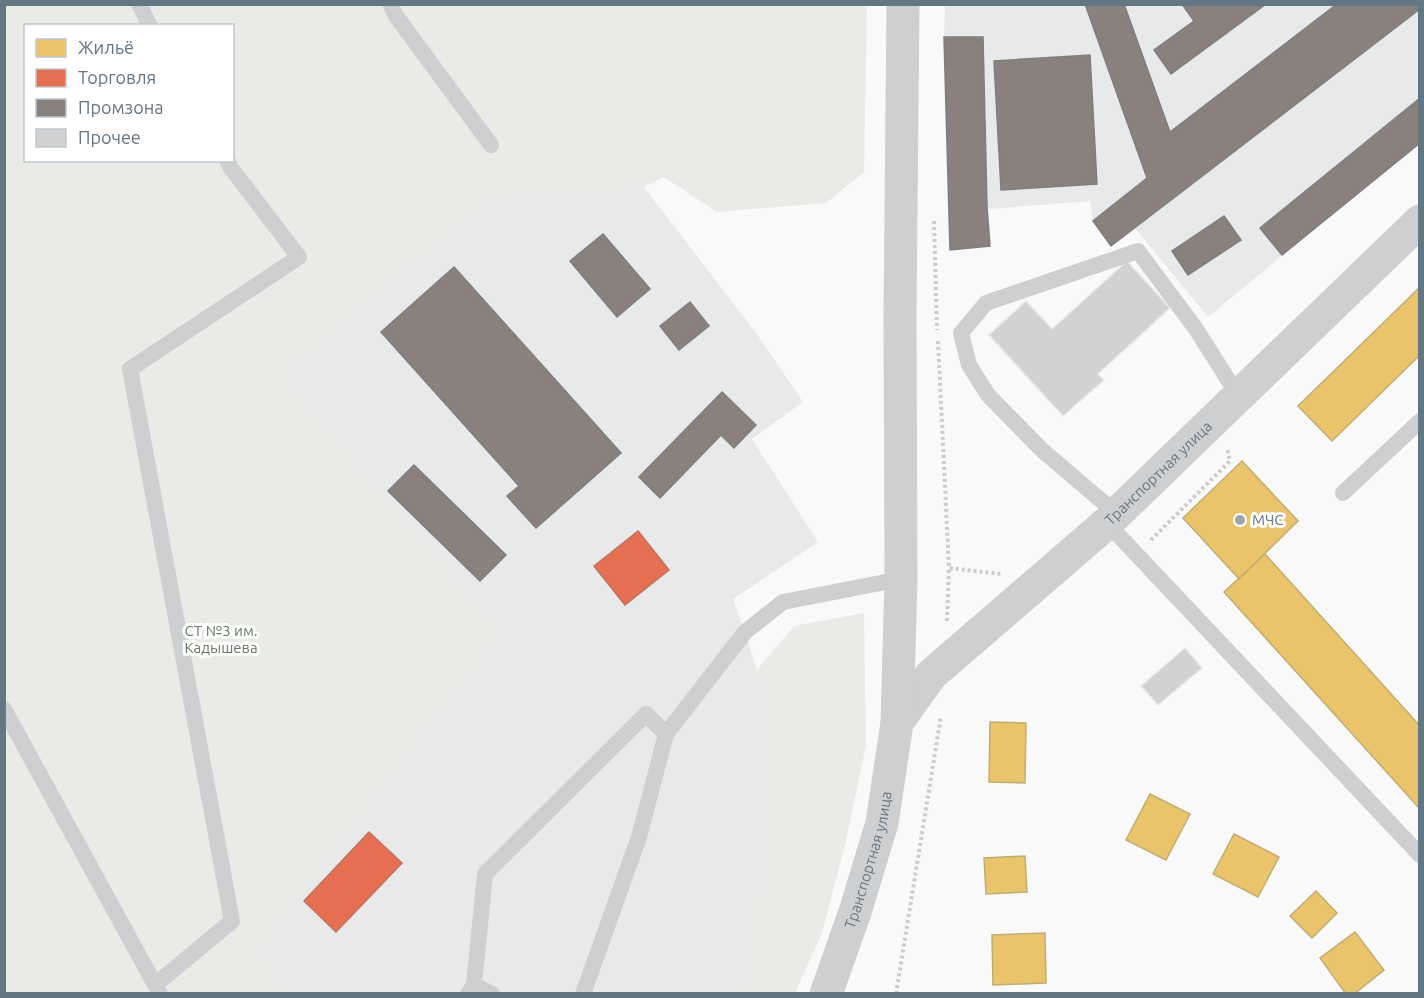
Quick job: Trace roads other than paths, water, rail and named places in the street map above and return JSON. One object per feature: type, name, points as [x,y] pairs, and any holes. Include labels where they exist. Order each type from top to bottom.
[{"type":"street","name":"Транспортная улица","points":[[826,993],[855,912],[882,823],[897,723],[901,579],[900,315],[903,4]]},
{"type":"street","name":"Транспортная улица","points":[[897,723],[931,675],[1112,519],[1419,221]]},
{"type":"lane","points":[[139,4],[149,24]]},
{"type":"lane","points":[[390,4],[396,16],[491,145]]},
{"type":"lane","points":[[4,709],[158,989],[232,921],[130,369],[299,257],[228,162]]},
{"type":"lane","points":[[1239,397],[1196,329],[1138,251],[986,303],[961,333],[969,365],[988,395],[1112,519],[1136,554],[1419,855]]},
{"type":"lane","points":[[1343,493],[1419,421]]},
{"type":"lane","points":[[583,993],[639,837],[666,734],[745,632],[783,602],[901,579]]},
{"type":"lane","points":[[492,993],[471,989],[485,874],[646,714],[666,734]]},
{"type":"place","name":"МЧС","points":[[1240,520]]},
{"type":"park label","name":"СТ №3 им. Кадышева","points":[[221,640]]}]
